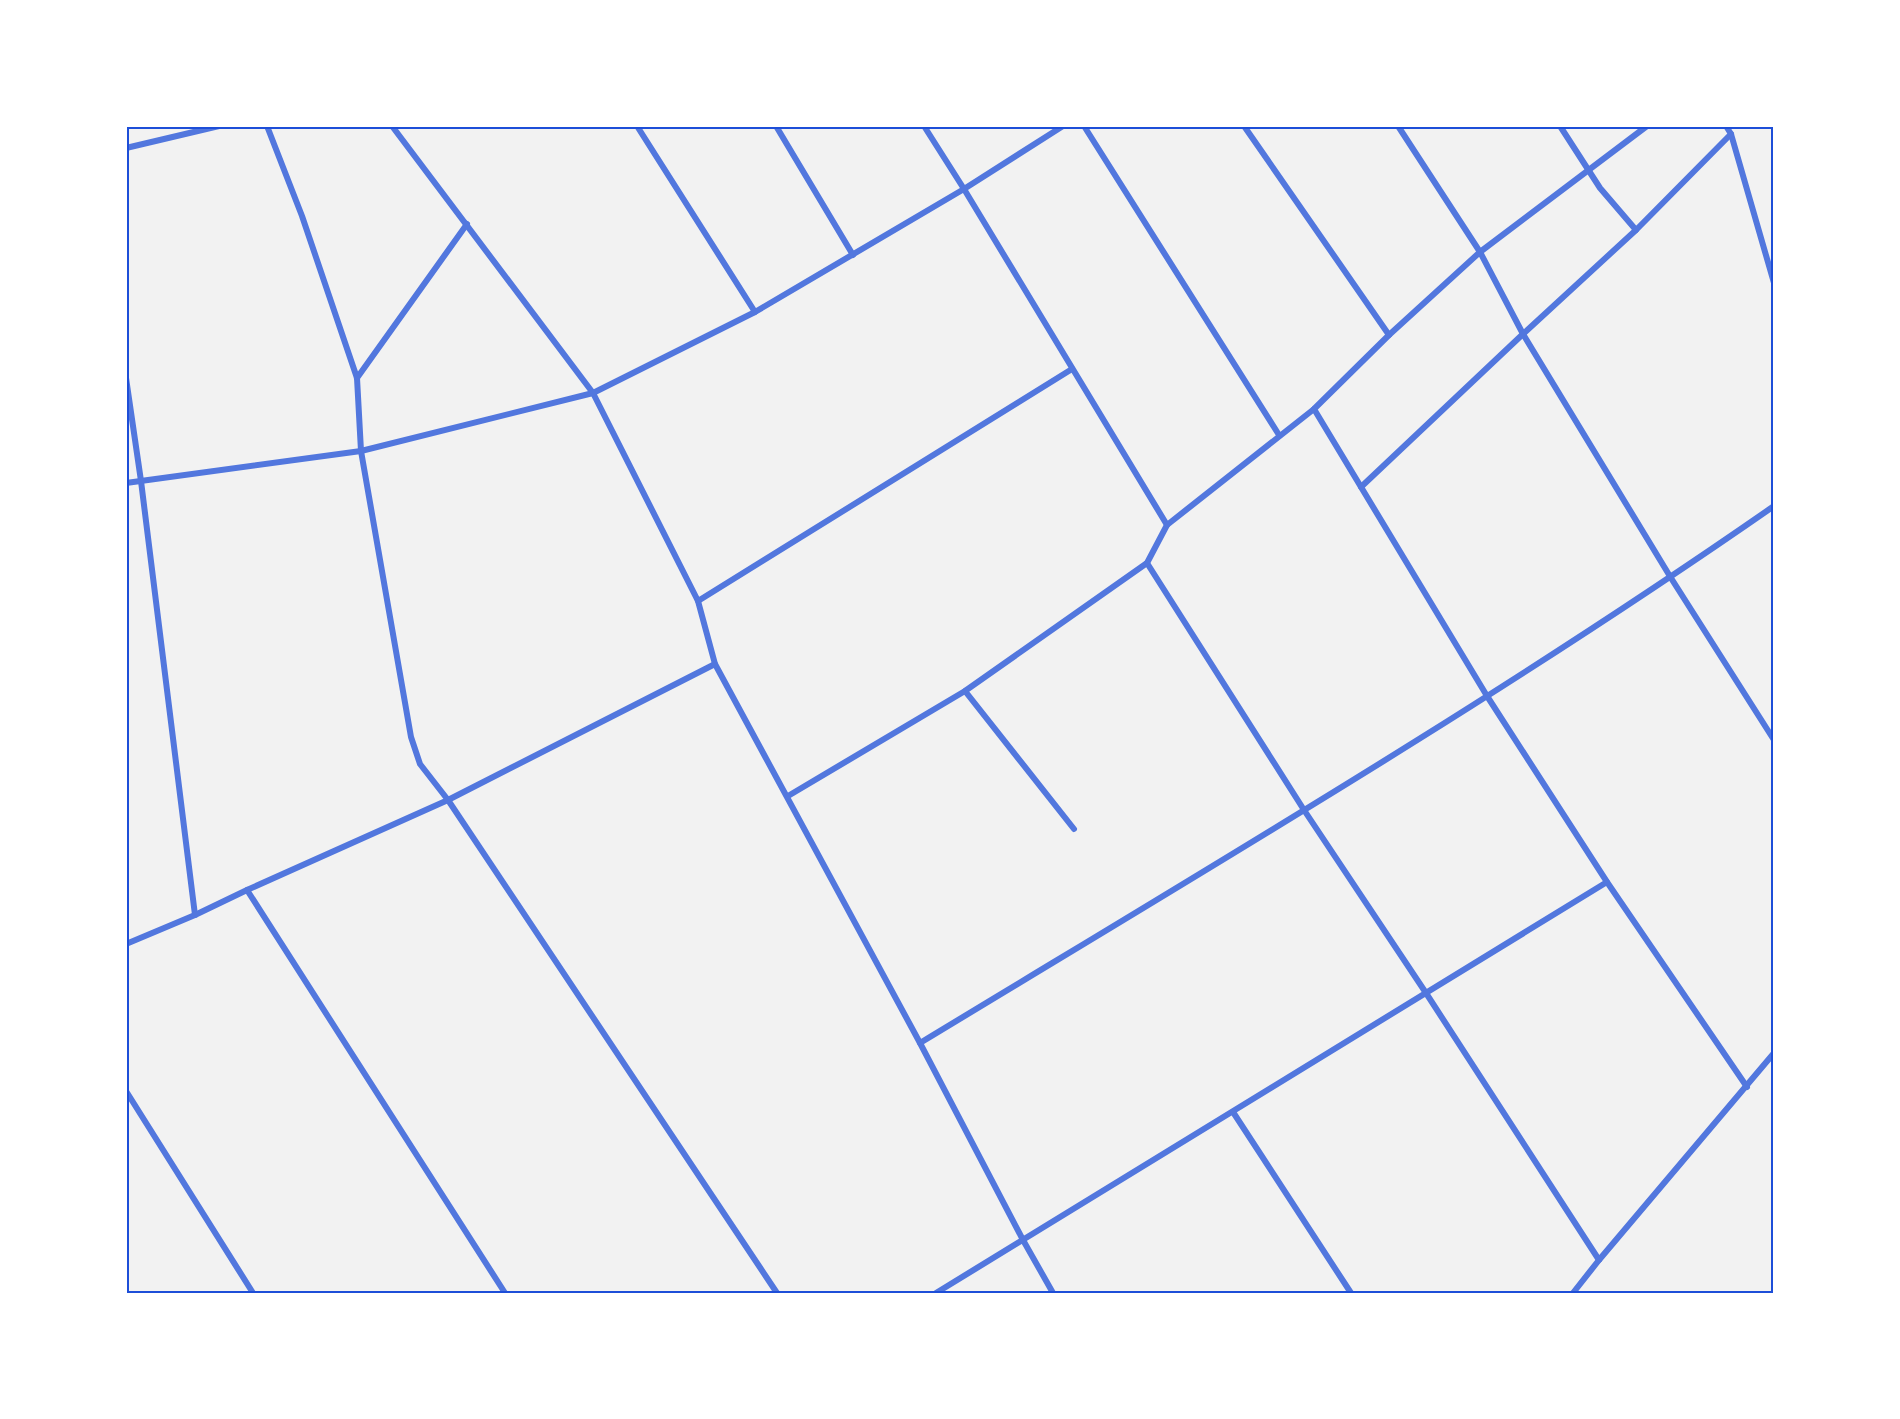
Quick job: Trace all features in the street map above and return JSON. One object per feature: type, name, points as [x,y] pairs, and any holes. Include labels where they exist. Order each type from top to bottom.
[{"type":"street","points":[[126,148],[219,126]]},
{"type":"street","points":[[267,126],[302,216],[357,378],[361,451],[411,737],[420,764],[448,800],[777,1293]]},
{"type":"street","points":[[392,126],[593,393],[698,601],[715,664],[788,795],[1053,1293]]},
{"type":"street","points":[[637,126],[755,312]]},
{"type":"street","points":[[776,126],[853,255]]},
{"type":"street","points":[[924,126],[1167,525]]},
{"type":"street","points":[[126,483],[361,451],[593,393],[755,312],[964,189],[1063,126]]},
{"type":"street","points":[[1084,126],[1279,435]]},
{"type":"street","points":[[1244,126],[1389,335]]},
{"type":"street","points":[[1398,126],[1480,252],[1523,334],[1671,578],[1774,740]]},
{"type":"street","points":[[1560,126],[1608,198],[1636,230]]},
{"type":"street","points":[[788,795],[965,691],[1147,563],[1167,525],[1314,409],[1389,335],[1480,252],[1647,126]]},
{"type":"street","points":[[1726,126],[1731,134],[1774,283]]},
{"type":"street","points":[[1361,487],[1636,230],[1731,134]]},
{"type":"street","points":[[357,378],[467,224]]},
{"type":"street","points":[[698,601],[1072,369]]},
{"type":"street","points":[[126,378],[141,480],[195,915]]},
{"type":"street","points":[[1314,409],[1487,696],[1607,882],[1747,1087]]},
{"type":"street","points":[[920,1043],[1487,696],[1671,578],[1774,506]]},
{"type":"street","points":[[1147,563],[1304,810],[1599,1260]]},
{"type":"street","points":[[126,944],[448,800],[715,664]]},
{"type":"street","points":[[965,691],[1074,829]]},
{"type":"street","points":[[936,1293],[1607,882]]},
{"type":"street","points":[[247,890],[505,1293]]},
{"type":"street","points":[[1574,1293],[1599,1260],[1774,1053]]},
{"type":"street","points":[[126,1091],[253,1293]]},
{"type":"street","points":[[1233,1112],[1351,1293]]}]
